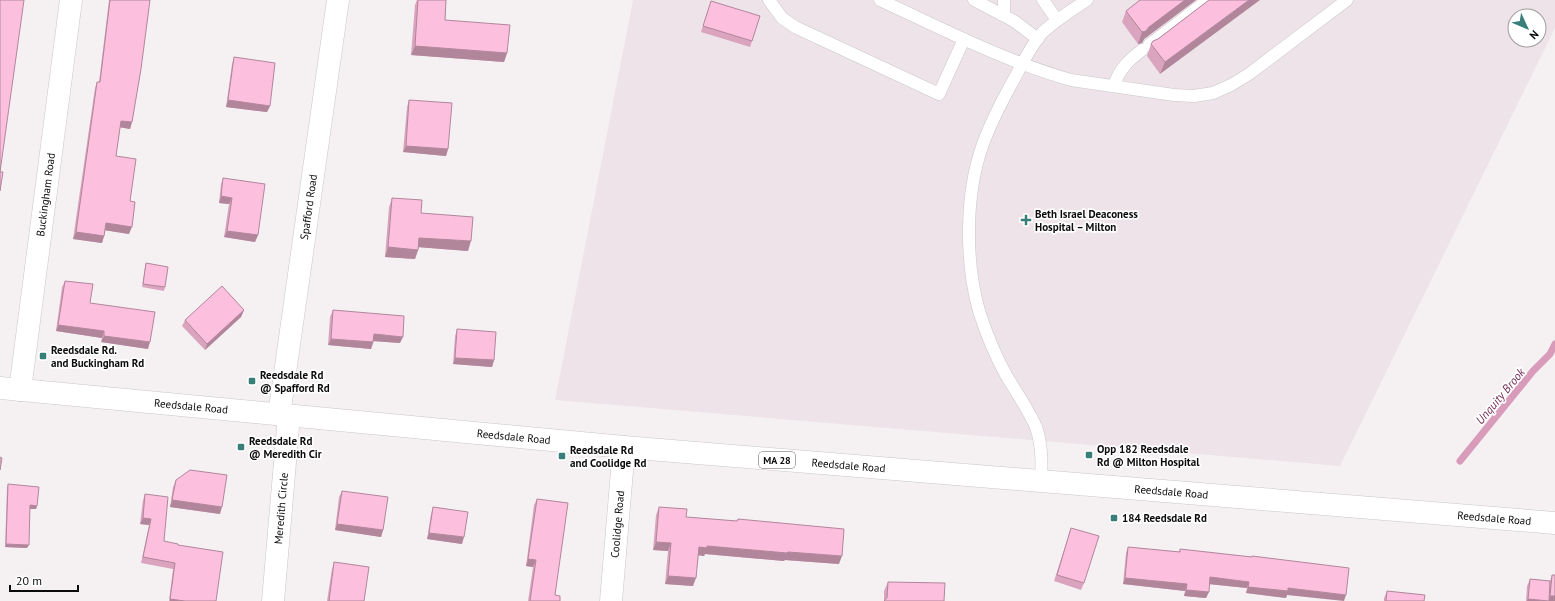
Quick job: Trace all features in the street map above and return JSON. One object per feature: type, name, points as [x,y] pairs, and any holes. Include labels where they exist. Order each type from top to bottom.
[{"type":"main road","name":"Buckingham Road","points":[[10,389],[71,0]]},
{"type":"main road","name":"Spafford Road","points":[[284,416],[338,0]]},
{"type":"main road","name":"Reedsdale Road","points":[[10,389],[624,447],[1555,523]]},
{"type":"main road","name":"Meredith Circle","points":[[273,601],[284,416]]},
{"type":"main road","name":"Coolidge Road","points":[[611,601],[624,447]]},
{"type":"lane","points":[[770,0],[782,18],[795,27],[939,94],[964,39]]},
{"type":"lane","points":[[880,0],[1022,64],[1070,80],[1184,96],[1213,93],[1231,85],[1249,74],[1347,0]]},
{"type":"lane","points":[[974,0],[1004,15],[1038,39]]},
{"type":"lane","points":[[1004,0],[1004,15]]},
{"type":"lane","points":[[1043,0],[1057,20]]},
{"type":"lane","points":[[1040,481],[1042,455],[1039,436],[1032,419],[1005,374],[988,336],[976,296],[970,254],[972,194],[979,157],[993,119],[1022,64],[1038,39],[1057,20],[1087,0]]},
{"type":"lane","points":[[1114,86],[1118,73],[1131,58],[1205,1]]},
{"type":"shaded area","name":"Beth Israel Deaconess Hospital – Milton","points":[[633,0],[1555,0],[1555,28],[1547,44],[1547,8],[1507,8],[1507,48],[1545,48],[1340,466],[555,400]]},
{"type":"building","points":[[0,0],[24,0],[0,172]]},
{"type":"building","points":[[110,0],[150,0],[132,122],[121,121],[116,156],[136,159],[130,201],[135,202],[132,227],[106,223],[104,236],[76,232],[97,82],[100,82]]},
{"type":"building","points":[[418,0],[446,0],[445,20],[510,25],[507,53],[415,46]]},
{"type":"building","points":[[1140,0],[1185,0],[1149,27],[1146,31],[1142,32],[1126,11]]},
{"type":"building","points":[[1209,0],[1249,0],[1165,62],[1151,44],[1153,41],[1158,39]]},
{"type":"building","points":[[711,1],[760,16],[752,41],[703,26]]},
{"type":"building","points":[[234,57],[275,63],[270,106],[228,100]]},
{"type":"building","points":[[409,100],[452,103],[448,149],[406,146]]},
{"type":"building","points":[[0,172],[3,172],[0,191]]},
{"type":"building","points":[[223,178],[265,184],[258,235],[227,231],[232,198],[221,196]]},
{"type":"building","points":[[392,198],[422,200],[421,213],[473,217],[471,241],[419,238],[418,250],[388,247]]},
{"type":"building","points":[[146,263],[168,267],[165,287],[143,284]]},
{"type":"building","points":[[65,281],[93,284],[90,303],[155,312],[150,342],[104,336],[104,331],[58,325]]},
{"type":"building","points":[[222,286],[244,310],[207,344],[185,320]]},
{"type":"building","points":[[333,310],[404,316],[403,337],[374,334],[373,342],[331,339]]},
{"type":"building","points":[[457,329],[496,332],[494,360],[455,358]]},
{"type":"building","points":[[0,457],[2,458],[0,470]]},
{"type":"building","points":[[190,470],[227,475],[222,507],[172,500],[176,480]]},
{"type":"building","points":[[8,484],[39,487],[37,506],[30,505],[29,545],[6,544]]},
{"type":"building","points":[[342,491],[388,497],[383,530],[337,524]]},
{"type":"building","points":[[145,494],[168,497],[164,541],[178,545],[223,552],[216,601],[185,601],[170,599],[175,563],[143,557],[151,519],[143,518]]},
{"type":"building","points":[[537,499],[568,503],[555,595],[560,596],[560,601],[530,601],[536,560],[528,559]]},
{"type":"building","points":[[433,507],[468,512],[464,537],[429,533]]},
{"type":"building","points":[[659,507],[687,509],[686,517],[737,521],[738,519],[844,529],[842,556],[707,546],[707,548],[699,547],[696,578],[668,576],[671,543],[656,542]]},
{"type":"building","points":[[1071,528],[1099,536],[1084,583],[1057,575]]},
{"type":"building","points":[[1128,547],[1180,552],[1180,549],[1349,568],[1346,595],[1288,588],[1288,591],[1248,587],[1249,582],[1210,577],[1209,592],[1186,590],[1187,584],[1125,578]]},
{"type":"building","points":[[334,562],[369,567],[364,601],[329,601]]},
{"type":"building","points":[[1552,575],[1555,575],[1555,596],[1550,596]]},
{"type":"building","points":[[1530,579],[1550,581],[1549,601],[1528,599]]},
{"type":"building","points":[[888,582],[945,583],[944,601],[884,601],[887,598]]},
{"type":"building","points":[[1387,591],[1425,595],[1424,601],[1386,601]]},
{"type":"waterway","name":"Unquity Brook","points":[[1460,461],[1533,371],[1550,354],[1555,344]]},
{"type":"place","name":"Beth Israel Deaconess Hospital – Milton","points":[[1026,220]]},
{"type":"place","name":"Reedsdale Rd. and Buckingham Rd","points":[[43,356]]},
{"type":"place","name":"Reedsdale Rd @ Spafford Rd","points":[[252,381]]},
{"type":"place","name":"Reedsdale Rd @ Meredith Cir","points":[[241,447]]},
{"type":"place","name":"Opp 182 Reedsdale Rd @ Milton Hospital","points":[[1089,455]]},
{"type":"place","name":"Reedsdale Rd and Coolidge Rd","points":[[562,456]]},
{"type":"place","name":"184 Reedsdale Rd","points":[[1114,518]]}]
